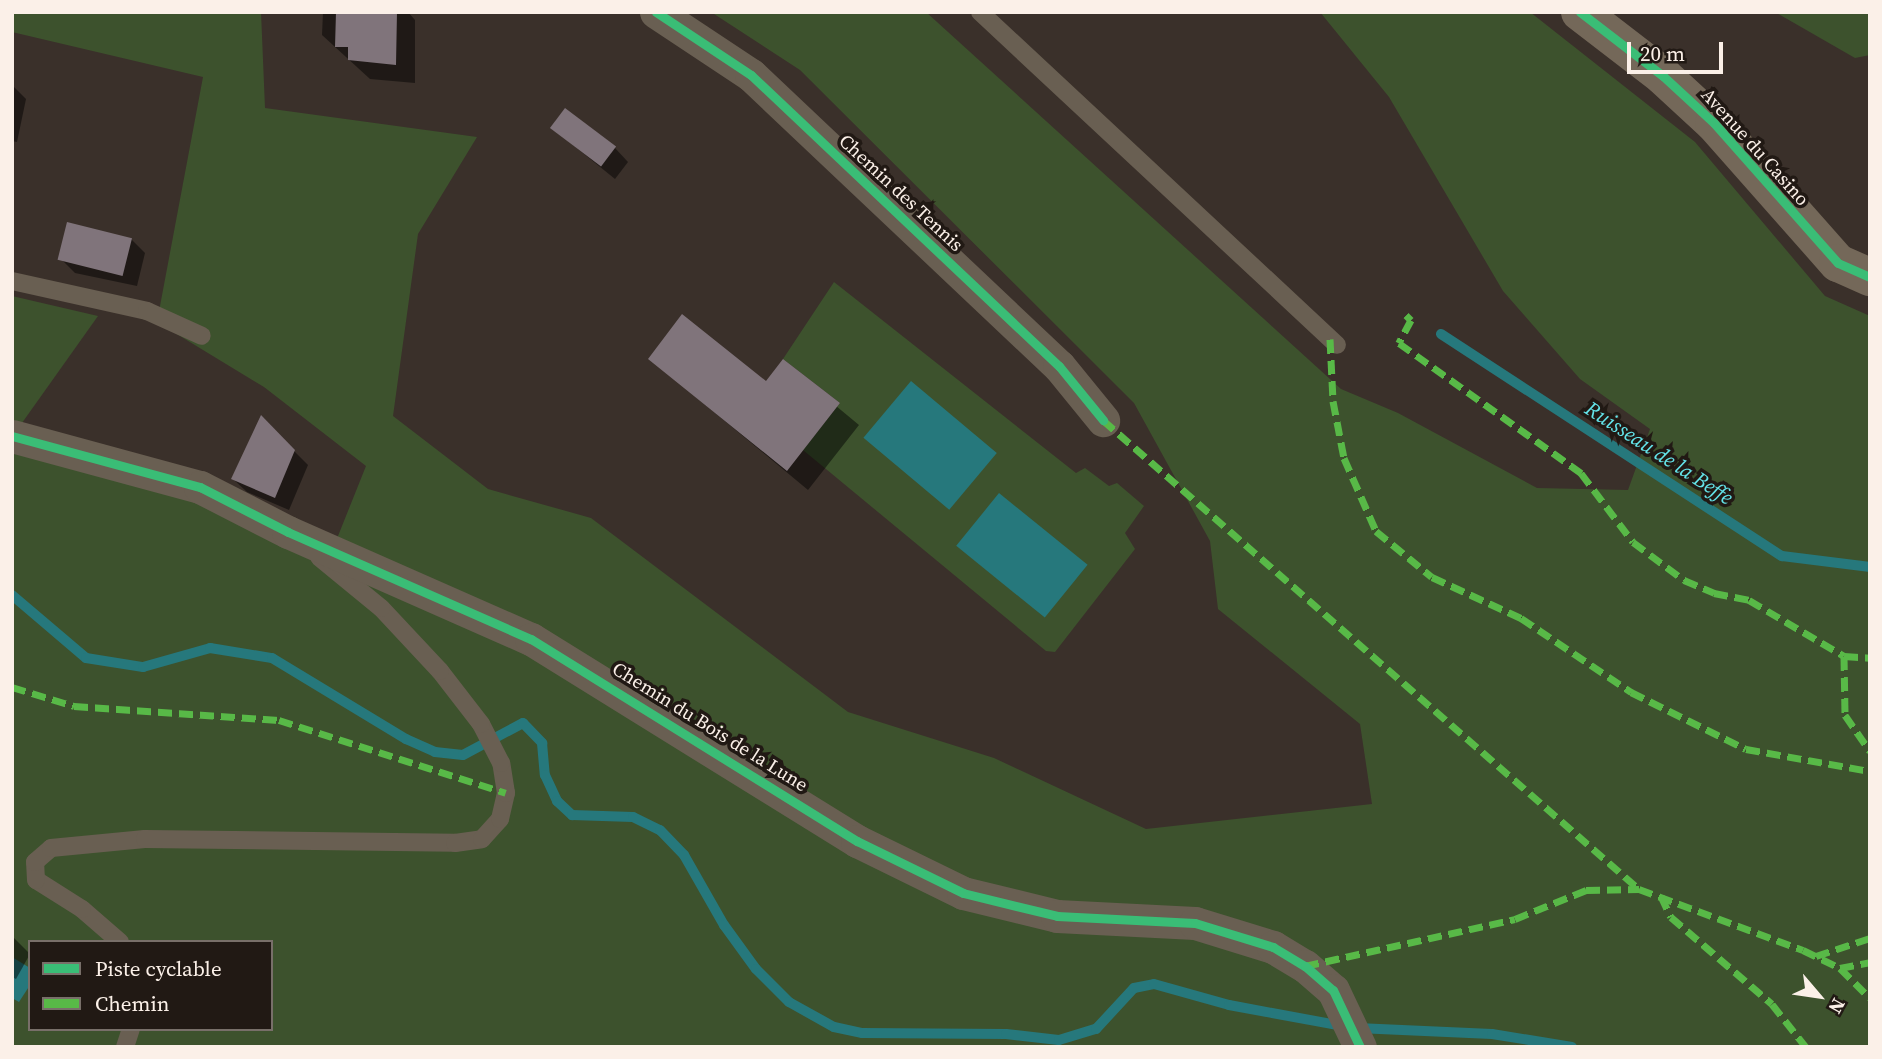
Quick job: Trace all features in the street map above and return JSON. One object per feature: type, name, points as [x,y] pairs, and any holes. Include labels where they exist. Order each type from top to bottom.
[{"type":"street","name":"Chemin des Tennis","points":[[656,12],[751,75],[1059,366],[1103,420]]},
{"type":"street","name":"Avenue du Casino","points":[[1580,12],[1663,76],[1714,123],[1838,263],[1870,277]]},
{"type":"street","name":"Chemin du Bois de la Lune","points":[[12,436],[200,487],[288,531],[531,639],[857,841],[932,879],[1025,911],[1195,923],[1229,931],[1295,959],[1333,990],[1360,1047]]},
{"type":"lane","points":[[979,12],[1336,345]]},
{"type":"lane","points":[[12,281],[147,311],[202,336]]},
{"type":"lane","points":[[118,940],[82,909],[36,880],[35,862],[51,848],[145,839],[455,843],[482,839],[500,819],[506,793],[501,763],[481,724],[440,671],[381,608],[288,531]]},
{"type":"green space","points":[[12,12],[261,12],[265,108],[477,137],[418,234],[393,416],[488,489],[591,518],[848,712],[994,758],[1146,829],[1372,804],[1360,724],[1218,609],[1210,541],[1134,403],[800,70],[711,12],[926,12],[1341,389],[1398,413],[1537,488],[1628,490],[1650,429],[1580,379],[1503,291],[1389,97],[1320,12],[1530,12],[1695,142],[1825,296],[1870,316],[1870,1047],[12,1047],[12,453],[191,498],[326,566],[366,466],[264,387],[157,322],[203,77],[12,32]]},
{"type":"green space","points":[[1775,12],[1870,12],[1870,55],[1855,58]]},
{"type":"green space","points":[[834,282],[1076,473],[1085,468],[1109,486],[1117,483],[1144,506],[1125,533],[1135,549],[1055,652],[1046,651],[803,450],[840,403],[783,359]]},
{"type":"green space","points":[[12,296],[98,316],[12,437]]},
{"type":"water","points":[[911,381],[997,453],[949,510],[863,438]]},
{"type":"water","points":[[999,493],[1088,565],[1045,618],[956,546]]},
{"type":"water","points":[[12,957],[28,967],[28,988],[19,1002],[12,998]]},
{"type":"building","points":[[336,12],[397,12],[396,65],[348,60],[348,47],[335,47]]},
{"type":"building","points":[[565,108],[616,147],[601,166],[550,128]]},
{"type":"building","points":[[67,222],[132,238],[123,276],[58,260]]},
{"type":"building","points":[[682,314],[766,381],[783,359],[840,403],[787,471],[648,359]]},
{"type":"building","points":[[261,415],[295,450],[275,498],[231,479]]},
{"type":"waterway","name":"Ruisseau de la Beffe","points":[[1441,334],[1782,556],[1870,567]]},
{"type":"waterway","points":[[12,595],[86,658],[143,667],[210,648],[272,658],[406,739],[435,752],[463,755],[523,723],[542,743],[545,775],[557,801],[572,815],[633,817],[660,830],[684,855],[724,925],[756,969],[789,1002],[834,1027],[862,1033],[1006,1034],[1059,1040],[1096,1029],[1134,988],[1154,984],[1229,1005],[1342,1026]]},
{"type":"waterway","points":[[1357,1028],[1492,1034],[1572,1047]]},
{"type":"marked path","points":[[1406,315],[1411,320],[1399,343],[1581,473],[1633,542],[1684,580],[1714,593],[1749,600],[1844,656],[1870,658]]},
{"type":"marked path","points":[[1330,339],[1333,401],[1344,458],[1376,531],[1432,577],[1521,618],[1631,692],[1746,749],[1870,771]]},
{"type":"marked path","points":[[1103,420],[1639,889]]},
{"type":"marked path","points":[[1844,656],[1845,715],[1870,751]]},
{"type":"marked path","points":[[12,687],[74,706],[279,720],[506,793]]},
{"type":"marked path","points":[[1305,966],[1515,919],[1586,890],[1639,889],[1803,950],[1840,968],[1870,998]]},
{"type":"marked path","points":[[1661,896],[1671,917],[1772,1004],[1806,1047]]},
{"type":"marked path","points":[[1816,956],[1870,938]]},
{"type":"marked path","points":[[1840,968],[1870,962]]},
{"type":"cycle path","points":[[656,12],[751,75],[1059,366],[1103,420]]},
{"type":"cycle path","points":[[1580,12],[1663,76],[1714,123],[1838,263],[1870,277]]},
{"type":"cycle path","points":[[12,436],[200,487],[288,532],[531,639],[857,841],[963,893],[1057,916],[1195,923],[1273,947],[1305,966],[1333,990],[1360,1047]]}]
